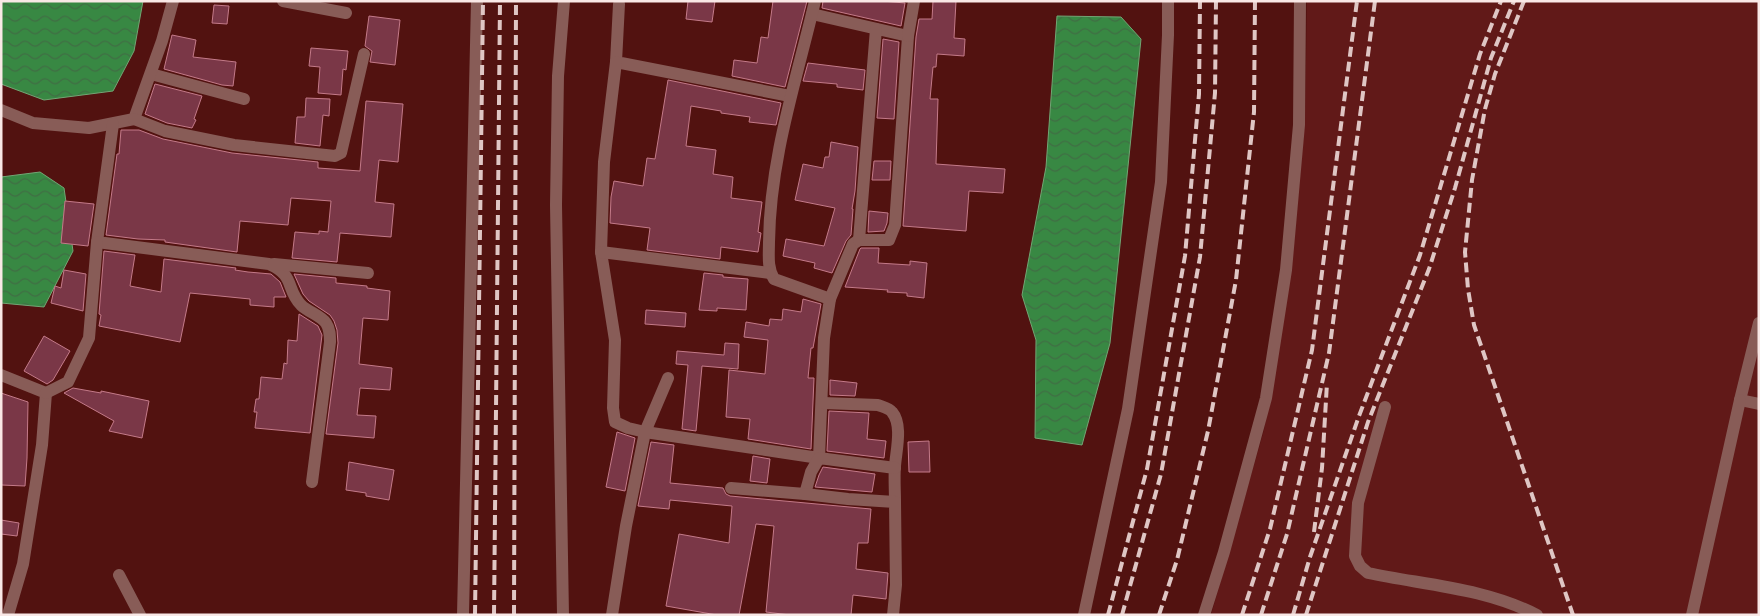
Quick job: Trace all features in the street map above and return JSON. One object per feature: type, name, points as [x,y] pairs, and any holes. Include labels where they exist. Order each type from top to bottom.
[{"type":"street","points":[[134,119],[162,41],[173,1]]},
{"type":"street","points":[[283,1],[346,13]]},
{"type":"street","points":[[463,615],[477,1]]},
{"type":"street","points":[[564,1],[558,76],[556,205],[564,615]]},
{"type":"street","points":[[815,1],[790,96],[776,159],[769,219],[770,272],[774,279],[830,300]]},
{"type":"street","points":[[805,494],[811,472],[819,458],[823,403],[824,338],[830,300],[853,244],[859,240],[889,240],[895,225],[908,36],[914,1]]},
{"type":"street","points":[[1084,615],[1128,409],[1161,182],[1168,1]]},
{"type":"street","points":[[1204,615],[1224,552],[1266,398],[1286,270],[1298,135],[1300,1]]},
{"type":"street","points":[[619,4],[616,62],[604,162],[601,252],[615,340],[613,408],[616,422],[628,428],[645,432],[895,468]]},
{"type":"street","points":[[812,14],[908,36]]},
{"type":"street","points":[[859,240],[876,29]]},
{"type":"street","points":[[1,110],[33,123],[89,128],[134,119],[165,131],[234,145],[335,156],[342,153],[364,54]]},
{"type":"street","points":[[616,62],[790,96]]},
{"type":"street","points":[[151,74],[244,99]]},
{"type":"street","points":[[1,375],[46,393],[68,382],[89,338],[97,242],[113,124]]},
{"type":"street","points":[[97,242],[269,264],[368,273]]},
{"type":"street","points":[[601,252],[770,272]]},
{"type":"street","points":[[269,264],[279,268],[285,274],[300,303],[325,322],[330,330],[312,482]]},
{"type":"street","points":[[1692,615],[1759,323]]},
{"type":"street","points":[[612,615],[626,526],[645,432],[668,378]]},
{"type":"street","points":[[8,615],[24,564],[42,445],[46,393]]},
{"type":"street","points":[[1740,400],[1759,404]]},
{"type":"street","points":[[823,403],[878,405],[892,412],[896,419],[898,432],[895,468],[896,585],[893,615]]},
{"type":"street","points":[[1386,407],[1358,504],[1355,556],[1360,566],[1368,574],[1479,593],[1513,603],[1537,615]]},
{"type":"street","points":[[731,488],[895,502]]},
{"type":"street","points":[[119,575],[140,615]]},
{"type":"shaded area","points":[[1307,1],[1759,1],[1759,615],[1211,615],[1264,430],[1292,264],[1305,121]]},
{"type":"water","points":[[1,1],[143,1],[134,51],[113,91],[44,100],[1,84]]},
{"type":"water","points":[[1057,16],[1121,17],[1141,39],[1110,343],[1082,445],[1035,438],[1036,340],[1022,295],[1046,167]]},
{"type":"water","points":[[40,172],[64,188],[73,251],[44,307],[1,303],[1,177]]},
{"type":"building","points":[[688,1],[715,1],[712,22],[686,19]]},
{"type":"building","points":[[773,1],[807,1],[785,87],[732,76],[734,60],[757,63],[761,37],[768,38]]},
{"type":"building","points":[[823,1],[905,3],[901,26],[822,8]]},
{"type":"building","points":[[933,1],[956,1],[954,38],[965,39],[964,56],[937,54],[936,67],[933,67],[930,99],[938,99],[936,164],[1005,169],[1003,193],[969,191],[966,231],[903,226],[916,37],[919,19],[932,19]]},
{"type":"building","points":[[214,5],[229,6],[227,24],[212,23]]},
{"type":"building","points":[[369,16],[400,20],[395,65],[370,62],[372,51],[365,46]]},
{"type":"building","points":[[172,35],[196,40],[193,57],[236,62],[233,86],[222,85],[164,69]]},
{"type":"building","points":[[883,39],[899,42],[894,119],[877,118]]},
{"type":"building","points":[[311,48],[348,51],[346,70],[343,69],[341,95],[318,93],[320,67],[309,66]]},
{"type":"building","points":[[808,63],[865,70],[863,90],[837,87],[837,84],[803,81]]},
{"type":"building","points":[[668,80],[781,103],[776,125],[749,122],[750,117],[691,106],[686,146],[716,150],[713,174],[733,177],[731,198],[762,202],[758,232],[761,233],[758,252],[721,247],[720,259],[647,250],[650,228],[610,223],[614,181],[643,186],[647,158],[655,159]]},
{"type":"building","points":[[155,84],[202,96],[192,128],[167,123],[145,114]]},
{"type":"building","points":[[306,98],[330,99],[329,116],[323,115],[320,146],[295,143],[297,117],[305,117]]},
{"type":"building","points":[[366,101],[403,104],[398,162],[379,160],[375,202],[394,204],[391,237],[340,233],[337,262],[292,258],[295,232],[319,234],[319,231],[328,232],[331,201],[291,198],[288,225],[240,221],[237,252],[165,242],[165,240],[106,235],[121,130],[139,130],[163,139],[232,153],[318,162],[318,168],[360,171]]},
{"type":"building","points":[[831,142],[858,147],[851,235],[846,241],[832,273],[814,268],[815,263],[783,256],[786,239],[824,246],[835,208],[795,200],[803,164],[823,168],[825,157],[829,157]]},
{"type":"building","points":[[874,161],[891,161],[890,180],[872,180]]},
{"type":"building","points":[[65,201],[94,204],[88,246],[61,243]]},
{"type":"building","points":[[869,211],[888,213],[884,231],[868,232]]},
{"type":"building","points":[[861,248],[879,248],[878,263],[910,265],[910,261],[927,263],[924,298],[907,296],[907,293],[887,292],[888,290],[845,287]]},
{"type":"building","points":[[104,251],[135,255],[130,286],[161,292],[164,259],[271,274],[280,282],[286,297],[274,297],[274,307],[250,305],[250,299],[190,293],[180,342],[99,326]]},
{"type":"building","points":[[64,270],[86,274],[83,311],[51,303],[55,286],[61,288]]},
{"type":"building","points":[[704,273],[748,279],[746,310],[717,308],[717,311],[699,310]]},
{"type":"building","points":[[294,274],[336,278],[336,283],[367,286],[367,288],[390,291],[388,320],[363,318],[359,364],[392,368],[390,390],[360,388],[357,415],[376,416],[374,438],[326,434],[338,343],[337,330],[330,315],[309,301],[303,294]]},
{"type":"building","points":[[803,299],[821,304],[813,348],[811,348],[808,378],[814,378],[811,449],[748,439],[750,419],[726,417],[729,370],[765,374],[768,340],[744,337],[746,322],[769,326],[770,319],[782,320],[783,309],[801,312]]},
{"type":"building","points":[[646,310],[686,313],[685,327],[645,324]]},
{"type":"building","points":[[299,314],[318,326],[322,335],[310,433],[255,428],[257,412],[254,412],[256,399],[259,399],[261,377],[282,379],[284,363],[287,364],[288,340],[297,341]]},
{"type":"building","points":[[44,336],[70,351],[53,380],[47,384],[24,371]]},
{"type":"building","points":[[725,343],[739,344],[738,369],[702,366],[696,431],[682,429],[688,365],[676,364],[677,351],[724,355]]},
{"type":"building","points":[[830,380],[857,383],[855,396],[830,395]]},
{"type":"building","points":[[73,388],[101,393],[101,391],[149,401],[142,438],[109,431],[114,421],[64,393]]},
{"type":"building","points":[[1,393],[28,402],[25,486],[1,485]]},
{"type":"building","points":[[829,411],[869,413],[867,439],[886,441],[884,458],[827,451]]},
{"type":"building","points":[[617,432],[635,438],[625,491],[606,487]]},
{"type":"building","points":[[929,441],[930,472],[909,472],[908,442]]},
{"type":"building","points":[[651,442],[674,445],[670,483],[723,488],[726,494],[730,496],[871,509],[868,543],[858,543],[856,569],[888,573],[886,599],[853,595],[851,615],[790,615],[766,612],[774,526],[756,524],[739,615],[717,615],[666,606],[679,534],[729,543],[732,506],[670,500],[669,509],[638,506]]},
{"type":"building","points":[[753,456],[770,459],[767,483],[750,481]]},
{"type":"building","points":[[349,462],[394,470],[389,500],[366,496],[366,493],[346,490]]},
{"type":"building","points":[[823,467],[875,474],[872,492],[815,487]]},
{"type":"building","points":[[1,520],[19,523],[17,536],[1,534]]},
{"type":"railway","points":[[475,615],[483,1]]},
{"type":"railway","points":[[494,615],[500,1]]},
{"type":"railway","points":[[514,615],[516,1]]},
{"type":"railway","points":[[1108,615],[1147,469],[1185,256],[1199,94],[1200,1]]},
{"type":"railway","points":[[1122,615],[1161,474],[1200,257],[1215,93],[1216,1]]},
{"type":"railway","points":[[1159,615],[1177,560],[1208,431],[1236,280],[1254,112],[1255,1]]},
{"type":"railway","points":[[1242,615],[1270,529],[1312,350],[1357,1]]},
{"type":"railway","points":[[1261,615],[1287,534],[1329,353],[1375,1]]},
{"type":"railway","points":[[1293,615],[1310,557],[1359,416],[1420,255],[1480,54],[1501,1]]},
{"type":"railway","points":[[1306,615],[1368,422],[1429,269],[1455,188],[1491,58],[1514,1]]},
{"type":"railway","points":[[1524,1],[1495,74],[1485,109],[1472,180],[1465,252],[1468,289],[1474,325],[1573,615]]},
{"type":"railway","points":[[1314,532],[1322,468],[1327,383]]}]
